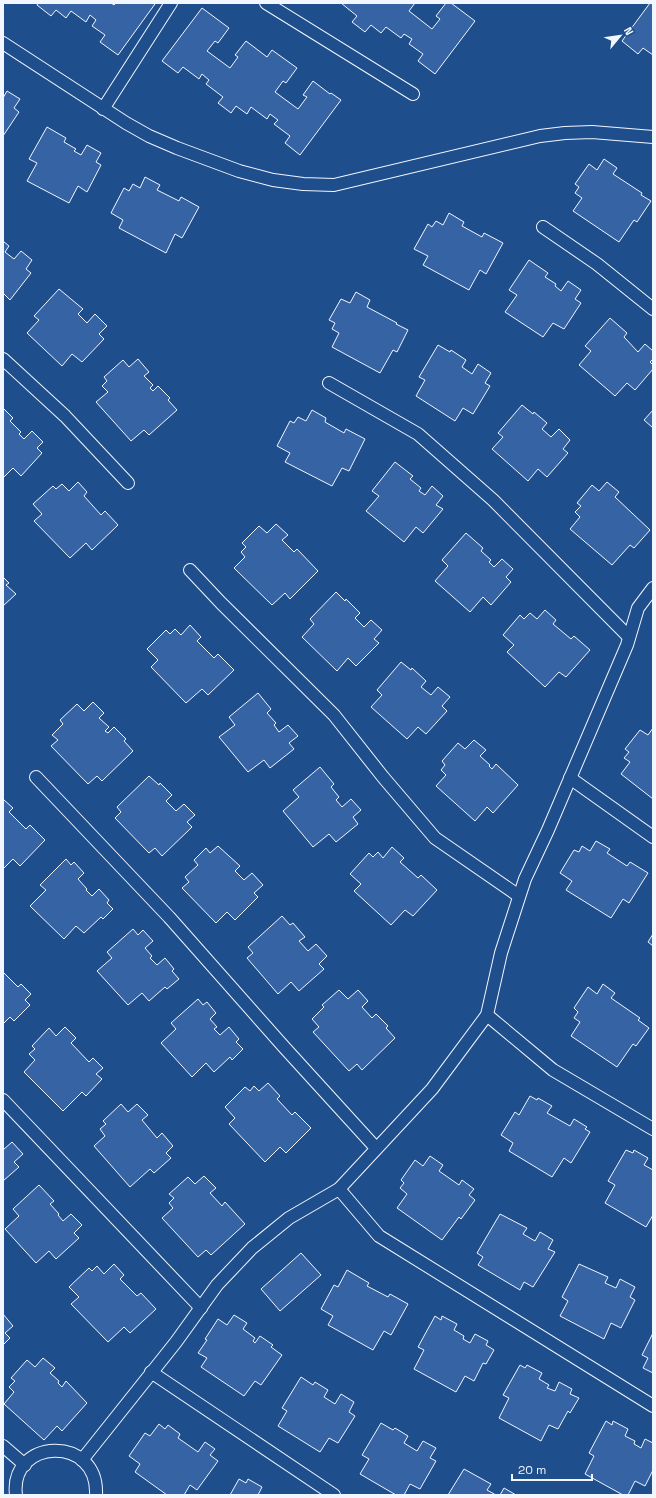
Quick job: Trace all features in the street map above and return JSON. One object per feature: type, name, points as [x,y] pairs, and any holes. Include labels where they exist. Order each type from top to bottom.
[{"type":"lane","points":[[104,109],[171,3]]},
{"type":"lane","points":[[266,3],[414,94]]},
{"type":"lane","points":[[3,43],[104,109],[149,136],[239,171],[273,180],[303,184],[334,185],[540,136],[565,133],[592,132],[653,137]]},
{"type":"lane","points":[[543,227],[597,264],[653,310]]},
{"type":"lane","points":[[3,359],[65,416],[128,483]]},
{"type":"lane","points":[[329,383],[418,434],[493,500],[629,637]]},
{"type":"lane","points":[[190,570],[221,603],[334,715],[383,777],[435,838],[519,896]]},
{"type":"lane","points":[[82,1460],[218,1285],[252,1248],[288,1218],[339,1189],[432,1089],[487,1016],[501,953],[525,879],[548,830],[629,637],[638,608],[653,588]]},
{"type":"lane","points":[[36,777],[169,917],[279,1042],[376,1148]]},
{"type":"lane","points":[[570,778],[653,837]]},
{"type":"lane","points":[[487,1016],[553,1070],[653,1129]]},
{"type":"lane","points":[[3,1100],[201,1308]]},
{"type":"lane","points":[[339,1189],[379,1236],[653,1406]]},
{"type":"lane","points":[[151,1372],[334,1495]]},
{"type":"lane","points":[[3,1446],[25,1464]]},
{"type":"lane","points":[[16,1495],[15,1488],[18,1475],[25,1464],[34,1456],[46,1451],[59,1450],[71,1453],[82,1460],[90,1469],[95,1481],[96,1495]]},
{"type":"building","points":[[38,3],[111,3],[114,5],[116,3],[155,4],[118,55],[100,42],[105,35],[92,26],[96,20],[90,15],[86,22],[71,11],[66,18],[56,10],[51,16],[37,5]]},
{"type":"building","points":[[341,3],[415,3],[409,11],[432,29],[440,19],[436,16],[446,3],[451,3],[475,21],[435,74],[418,61],[423,54],[409,44],[412,39],[404,34],[401,38],[386,27],[381,33],[371,25],[365,32],[352,22],[357,16]]},
{"type":"building","points":[[650,3],[653,3],[653,55],[643,48],[638,54],[622,41]]},
{"type":"building","points":[[202,8],[229,28],[218,43],[215,41],[207,51],[230,68],[238,57],[235,55],[246,41],[267,57],[272,50],[297,68],[286,83],[283,81],[275,92],[298,109],[307,97],[303,95],[313,81],[330,94],[331,93],[341,100],[300,155],[285,143],[290,136],[274,124],[278,120],[270,114],[267,119],[251,107],[247,114],[236,106],[231,113],[218,103],[223,97],[206,84],[209,80],[202,74],[199,79],[183,67],[178,73],[162,61]]},
{"type":"building","points":[[7,91],[20,99],[14,108],[19,112],[3,136],[3,98]]},
{"type":"building","points":[[47,127],[66,138],[64,142],[76,149],[74,151],[81,155],[87,145],[101,153],[96,162],[101,165],[87,192],[78,186],[69,203],[27,181],[37,163],[29,159]]},
{"type":"building","points":[[604,159],[617,168],[613,174],[642,193],[641,195],[651,201],[637,222],[634,220],[619,242],[573,211],[582,198],[575,193],[579,187],[575,184],[589,164],[597,170]]},
{"type":"building","points":[[145,177],[160,185],[157,190],[179,201],[181,197],[199,207],[182,238],[175,234],[166,253],[119,228],[123,220],[111,213],[124,188],[129,191],[133,184],[140,188]]},
{"type":"building","points":[[449,213],[464,222],[462,226],[482,237],[484,233],[503,243],[486,274],[480,270],[469,290],[423,265],[428,256],[414,249],[428,224],[432,227],[436,221],[443,225]]},
{"type":"building","points":[[3,241],[9,246],[5,252],[14,259],[21,251],[32,260],[26,269],[31,273],[10,300],[3,293]]},
{"type":"building","points":[[529,260],[548,273],[545,277],[556,284],[555,286],[561,291],[568,281],[581,290],[575,299],[581,303],[564,329],[553,323],[543,337],[505,312],[517,295],[509,290]]},
{"type":"building","points":[[59,289],[83,309],[78,314],[87,323],[95,314],[107,326],[99,334],[104,339],[82,362],[72,354],[62,366],[27,333],[39,320],[34,316]]},
{"type":"building","points":[[356,292],[370,300],[367,307],[408,330],[397,352],[393,350],[380,373],[332,347],[339,333],[332,329],[335,323],[329,320],[341,299],[350,303]]},
{"type":"building","points":[[610,318],[627,333],[624,337],[638,352],[645,344],[653,351],[653,359],[650,362],[653,365],[653,369],[635,390],[627,383],[615,396],[579,365],[591,351],[585,346]]},
{"type":"building","points":[[438,345],[450,352],[451,350],[466,360],[462,367],[472,374],[478,364],[491,373],[485,383],[490,386],[473,414],[463,408],[455,421],[416,396],[425,380],[419,377]]},
{"type":"building","points":[[138,359],[149,372],[144,376],[153,385],[150,388],[153,391],[158,386],[170,398],[168,400],[177,410],[149,435],[144,430],[131,441],[96,402],[108,392],[102,386],[107,381],[104,377],[123,360],[129,367]]},
{"type":"building","points":[[522,405],[533,414],[534,412],[547,423],[542,429],[551,437],[559,429],[570,440],[563,449],[568,453],[547,477],[538,469],[528,481],[492,449],[503,437],[498,433]]},
{"type":"building","points":[[3,408],[13,418],[10,421],[21,432],[19,434],[24,439],[32,431],[43,442],[37,448],[42,453],[21,476],[13,468],[3,478]]},
{"type":"building","points":[[312,410],[326,418],[325,422],[344,433],[346,429],[365,439],[349,471],[342,468],[332,486],[285,462],[290,453],[277,446],[290,421],[294,423],[298,417],[306,421]]},
{"type":"building","points":[[653,410],[653,428],[644,420]]},
{"type":"building","points":[[395,462],[413,476],[410,479],[421,488],[419,491],[425,495],[432,486],[443,496],[436,505],[443,509],[423,533],[416,527],[404,542],[366,511],[379,496],[372,491]]},
{"type":"building","points":[[78,482],[87,492],[84,496],[101,515],[105,511],[118,525],[92,550],[86,543],[70,558],[34,521],[42,514],[33,504],[53,486],[56,489],[62,484],[69,491]]},
{"type":"building","points":[[607,482],[619,492],[615,497],[650,530],[634,548],[630,545],[612,565],[570,529],[580,517],[575,512],[581,506],[577,503],[592,485],[599,491]]},
{"type":"building","points":[[276,524],[288,535],[282,540],[294,552],[297,549],[318,571],[290,599],[285,593],[272,605],[234,568],[245,557],[241,552],[246,547],[242,543],[259,526],[267,533]]},
{"type":"building","points":[[466,533],[483,548],[481,551],[491,560],[489,562],[494,567],[502,559],[513,569],[506,577],[511,582],[491,605],[483,597],[470,612],[435,581],[448,566],[442,560]]},
{"type":"building","points":[[3,577],[9,583],[6,585],[16,594],[3,606]]},
{"type":"building","points":[[336,592],[345,601],[346,599],[360,613],[355,618],[364,627],[371,620],[382,630],[374,639],[379,643],[356,666],[348,658],[337,671],[302,637],[314,624],[310,619]]},
{"type":"building","points":[[545,610],[556,620],[553,624],[571,639],[574,636],[590,650],[566,677],[559,672],[545,687],[507,652],[514,645],[503,635],[520,615],[524,619],[530,613],[537,619]]},
{"type":"building","points":[[190,625],[201,637],[197,641],[214,658],[218,654],[234,670],[208,695],[202,689],[186,703],[151,667],[158,660],[147,649],[166,630],[170,634],[175,629],[181,635]]},
{"type":"building","points":[[401,662],[411,670],[412,668],[426,681],[421,687],[431,695],[438,687],[450,697],[442,706],[447,711],[426,734],[418,727],[407,739],[371,707],[382,695],[377,690]]},
{"type":"building","points":[[258,693],[271,709],[267,713],[276,723],[274,725],[279,732],[288,725],[298,736],[289,743],[294,749],[270,768],[264,760],[248,772],[219,737],[235,725],[229,717]]},
{"type":"building","points":[[93,702],[104,713],[99,718],[109,727],[105,731],[108,733],[114,727],[126,739],[124,741],[133,751],[102,781],[97,776],[88,784],[51,746],[58,740],[52,735],[63,724],[60,720],[77,704],[84,711]]},
{"type":"building","points":[[653,728],[653,799],[621,774],[630,762],[624,758],[629,752],[625,749],[640,730],[648,735]]},
{"type":"building","points":[[474,740],[486,750],[480,756],[490,765],[489,766],[492,769],[496,764],[518,785],[493,813],[487,807],[475,821],[436,786],[446,775],[441,770],[445,765],[442,761],[458,743],[465,749]]},
{"type":"building","points":[[320,767],[334,784],[331,787],[339,797],[336,800],[342,807],[351,799],[361,810],[353,817],[358,824],[336,842],[329,834],[313,847],[283,811],[299,797],[293,790]]},
{"type":"building","points":[[149,776],[159,785],[160,783],[172,795],[166,801],[176,811],[184,804],[195,815],[187,822],[192,827],[162,856],[155,848],[149,853],[115,818],[121,812],[117,807]]},
{"type":"building","points":[[3,799],[13,808],[9,812],[26,829],[30,825],[45,840],[20,866],[13,859],[3,869]]},
{"type":"building","points":[[596,841],[610,849],[607,853],[627,866],[630,862],[648,873],[629,903],[623,899],[611,918],[566,890],[572,881],[560,873],[574,850],[579,852],[582,846],[590,851]]},
{"type":"building","points":[[218,846],[240,866],[235,871],[244,880],[252,873],[263,885],[254,893],[258,897],[235,920],[227,912],[216,923],[182,888],[189,882],[185,877],[198,865],[194,860],[206,848],[210,853]]},
{"type":"building","points":[[392,847],[404,858],[400,862],[418,878],[421,875],[437,890],[413,916],[405,910],[391,925],[354,891],[361,884],[350,874],[369,853],[373,857],[378,852],[383,858]]},
{"type":"building","points":[[66,859],[71,865],[74,862],[84,873],[78,879],[87,889],[86,890],[92,896],[99,889],[109,900],[107,903],[113,909],[103,919],[101,917],[84,933],[76,926],[64,939],[30,906],[46,890],[40,885]]},
{"type":"building","points":[[282,916],[290,925],[293,923],[305,937],[299,941],[308,951],[316,944],[327,956],[319,964],[324,969],[299,991],[291,982],[278,994],[247,958],[253,953],[248,947]]},
{"type":"building","points":[[133,929],[138,935],[143,930],[153,941],[145,948],[152,956],[150,958],[157,965],[165,958],[174,969],[172,971],[179,979],[167,989],[165,987],[149,1001],[142,993],[128,1005],[97,971],[112,958],[107,952]]},
{"type":"building","points":[[653,934],[653,946],[648,942]]},
{"type":"building","points":[[3,972],[18,987],[21,984],[31,994],[25,1000],[30,1005],[14,1021],[10,1017],[3,1024]]},
{"type":"building","points":[[603,984],[615,993],[611,998],[640,1018],[638,1020],[649,1028],[636,1046],[633,1044],[617,1067],[571,1036],[580,1022],[574,1018],[578,1012],[574,1008],[588,987],[597,994]]},
{"type":"building","points":[[339,990],[348,999],[358,990],[368,1001],[362,1007],[372,1018],[376,1014],[388,1026],[386,1028],[395,1038],[362,1070],[357,1064],[349,1071],[313,1032],[319,1027],[312,1019],[324,1007],[322,1005]]},
{"type":"building","points":[[198,999],[203,1005],[207,1002],[216,1013],[210,1019],[217,1027],[214,1029],[220,1035],[229,1027],[239,1039],[236,1042],[243,1049],[232,1060],[230,1057],[214,1072],[206,1063],[192,1077],[161,1043],[176,1029],[171,1023]]},
{"type":"building","points":[[65,1027],[76,1038],[71,1043],[89,1062],[93,1058],[103,1068],[96,1074],[102,1079],[86,1096],[82,1092],[63,1111],[24,1072],[35,1060],[29,1054],[35,1049],[32,1046],[49,1028],[56,1036]]},
{"type":"building","points":[[268,1083],[280,1096],[277,1099],[292,1115],[295,1112],[311,1128],[286,1153],[280,1147],[265,1162],[229,1124],[235,1118],[225,1107],[245,1087],[250,1091],[254,1086],[259,1091]]},
{"type":"building","points":[[530,1096],[537,1100],[538,1098],[552,1106],[547,1113],[570,1126],[574,1119],[587,1127],[585,1129],[590,1132],[571,1163],[564,1158],[552,1177],[509,1151],[513,1143],[501,1135],[515,1112],[519,1115]]},
{"type":"building","points":[[121,1104],[128,1112],[137,1104],[148,1115],[142,1120],[157,1138],[162,1133],[173,1146],[166,1153],[171,1158],[154,1173],[150,1169],[130,1187],[94,1146],[105,1136],[100,1129],[106,1124],[103,1121]]},
{"type":"building","points":[[12,1142],[23,1154],[14,1162],[19,1167],[3,1181],[3,1150]]},
{"type":"building","points":[[626,1150],[633,1153],[634,1150],[648,1158],[644,1165],[653,1170],[653,1215],[646,1227],[605,1203],[615,1185],[608,1181]]},
{"type":"building","points":[[430,1156],[443,1165],[439,1171],[459,1185],[462,1180],[474,1189],[469,1195],[475,1200],[461,1219],[459,1217],[442,1240],[397,1208],[407,1194],[400,1188],[404,1183],[401,1180],[415,1160],[423,1166]]},
{"type":"building","points":[[204,1176],[216,1188],[210,1193],[222,1206],[225,1202],[245,1224],[211,1255],[206,1250],[198,1257],[162,1218],[173,1208],[169,1203],[174,1198],[169,1194],[188,1177],[195,1184]]},
{"type":"building","points":[[39,1185],[54,1201],[50,1204],[63,1221],[71,1214],[82,1225],[74,1233],[79,1238],[56,1259],[49,1251],[36,1263],[5,1229],[19,1216],[13,1209]]},
{"type":"building","points":[[500,1214],[527,1228],[523,1234],[535,1241],[540,1232],[553,1240],[548,1249],[555,1252],[533,1287],[524,1282],[520,1290],[478,1265],[483,1257],[477,1253]]},
{"type":"building","points":[[301,1253],[321,1275],[280,1311],[261,1289]]},
{"type":"building","points":[[114,1264],[124,1275],[120,1279],[137,1296],[141,1293],[156,1309],[130,1333],[124,1327],[108,1342],[71,1304],[79,1297],[69,1287],[89,1268],[92,1271],[97,1266],[104,1274]]},
{"type":"building","points":[[579,1264],[608,1277],[605,1283],[616,1288],[620,1279],[635,1287],[630,1297],[635,1300],[621,1328],[611,1323],[604,1339],[560,1316],[568,1301],[562,1297]]},
{"type":"building","points":[[347,1270],[369,1283],[367,1286],[388,1297],[390,1294],[408,1304],[391,1335],[384,1331],[373,1350],[328,1325],[333,1316],[321,1309],[334,1285],[338,1287]]},
{"type":"building","points":[[3,1314],[13,1326],[5,1333],[10,1338],[3,1345]]},
{"type":"building","points":[[234,1315],[247,1323],[243,1329],[255,1338],[253,1341],[255,1343],[260,1336],[273,1345],[271,1347],[282,1355],[261,1385],[255,1381],[244,1396],[201,1367],[207,1358],[198,1353],[218,1319],[227,1325]]},
{"type":"building","points":[[435,1316],[441,1320],[442,1316],[457,1324],[454,1330],[464,1336],[463,1339],[470,1343],[475,1334],[488,1341],[486,1345],[494,1350],[486,1364],[483,1363],[474,1381],[465,1376],[456,1392],[414,1369],[424,1350],[418,1347]]},
{"type":"building","points":[[653,1333],[653,1373],[643,1368],[648,1358],[642,1355]]},
{"type":"building","points":[[43,1358],[55,1368],[50,1373],[59,1381],[58,1383],[62,1387],[66,1381],[87,1403],[62,1431],[57,1426],[44,1440],[4,1404],[14,1392],[9,1387],[15,1381],[11,1378],[27,1360],[35,1367]]},
{"type":"building","points":[[520,1365],[525,1368],[527,1365],[542,1373],[539,1379],[549,1385],[547,1388],[555,1391],[559,1382],[572,1389],[570,1394],[579,1398],[570,1413],[568,1411],[558,1429],[549,1425],[541,1441],[499,1418],[509,1398],[503,1395]]},
{"type":"building","points":[[301,1377],[313,1385],[315,1382],[328,1390],[324,1397],[335,1404],[341,1394],[354,1402],[349,1412],[355,1416],[338,1443],[329,1438],[320,1452],[278,1426],[287,1411],[282,1408]]},
{"type":"building","points":[[606,1421],[612,1425],[613,1421],[628,1429],[625,1436],[635,1441],[634,1444],[641,1448],[645,1439],[653,1443],[653,1470],[645,1486],[635,1481],[628,1495],[623,1495],[585,1474],[594,1456],[589,1453]]},
{"type":"building","points":[[381,1423],[393,1430],[395,1428],[408,1436],[404,1443],[417,1451],[423,1441],[436,1448],[430,1458],[436,1461],[420,1489],[410,1484],[404,1495],[396,1495],[360,1474],[369,1459],[362,1455]]},
{"type":"building","points":[[159,1424],[165,1429],[168,1425],[180,1434],[178,1438],[198,1452],[205,1442],[215,1449],[210,1455],[218,1461],[197,1490],[190,1485],[184,1495],[167,1495],[135,1472],[140,1464],[129,1456],[145,1433],[150,1436]]},
{"type":"building","points":[[464,1469],[491,1484],[487,1490],[496,1495],[448,1495]]},
{"type":"building","points":[[239,1479],[246,1483],[248,1479],[262,1487],[258,1495],[230,1495]]},
{"type":"building","points":[[504,1488],[516,1495],[500,1495]]}]
